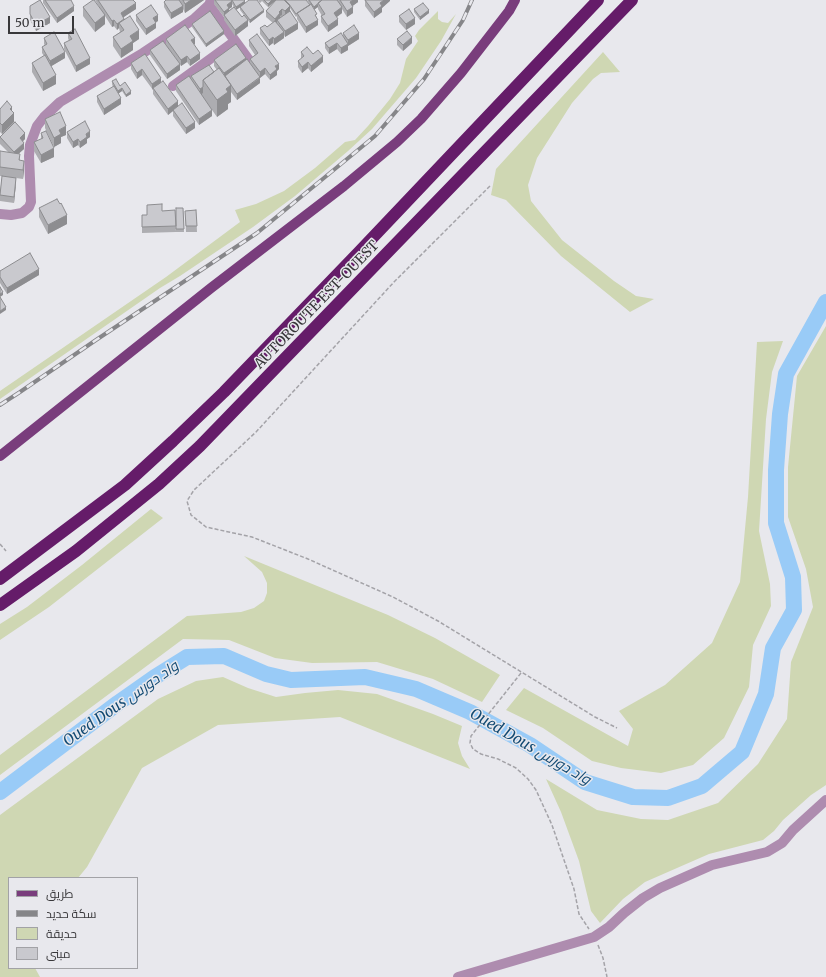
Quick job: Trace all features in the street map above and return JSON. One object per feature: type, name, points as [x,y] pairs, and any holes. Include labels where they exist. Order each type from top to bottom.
[{"type":"highway","name":"AUTOROUTE EST-OUEST","points":[[0,579],[125,485],[224,392],[598,0]]},
{"type":"highway","name":"AUTOROUTE EST-OUEST","points":[[0,605],[76,551],[159,484],[200,446],[632,0]]},
{"type":"main road","points":[[0,456],[211,288],[344,186],[397,142],[421,119],[462,73],[509,11],[515,0]]},
{"type":"street","points":[[0,214],[22,214],[30,207],[30,145],[37,126],[44,116],[60,102],[143,54],[194,19],[210,2],[249,60]]},
{"type":"street","points":[[173,86],[235,41]]},
{"type":"street","points":[[458,977],[594,937],[609,927],[643,898],[660,888],[712,866],[767,852],[782,843],[793,830],[826,800]]},
{"type":"path","points":[[490,186],[394,282],[256,432],[194,490],[187,501],[191,515],[206,527],[252,537],[308,559],[392,597],[438,621],[521,673],[616,728]]},
{"type":"path","points":[[0,544],[6,551]]},
{"type":"path","points":[[521,673],[471,736],[470,743],[473,749],[481,754],[498,759],[516,768],[528,779],[536,790],[552,825],[574,889],[580,914],[594,937],[603,958],[607,977]]},
{"type":"green space","points":[[438,11],[438,19],[442,22],[448,23],[456,14],[441,41],[416,78],[372,129],[348,151],[295,196],[253,227],[160,288],[0,399],[0,391],[166,277],[240,222],[235,210],[256,204],[284,191],[315,168],[345,142],[355,140],[390,99],[400,83],[406,59],[418,41],[415,36]]},
{"type":"green space","points":[[603,52],[620,72],[601,73],[593,79],[572,103],[537,158],[528,185],[531,201],[562,240],[614,281],[636,296],[654,299],[630,312],[561,256],[506,200],[491,195],[496,169]]},
{"type":"green space","points":[[826,326],[826,785],[811,795],[763,840],[709,854],[645,882],[623,899],[600,923],[591,911],[579,861],[561,812],[546,779],[597,810],[641,819],[668,820],[718,803],[758,764],[787,719],[791,662],[813,607],[806,569],[788,517],[788,467],[797,376]]},
{"type":"green space","points":[[783,341],[772,372],[766,419],[759,531],[770,584],[771,606],[753,645],[749,687],[724,738],[693,765],[661,773],[621,768],[592,761],[543,728],[506,710],[524,688],[628,746],[633,729],[619,711],[665,685],[712,643],[740,582],[748,497],[757,342]]},
{"type":"green space","points":[[151,509],[163,518],[49,607],[0,640],[0,624],[27,607]]},
{"type":"green space","points":[[244,556],[388,615],[435,638],[500,675],[482,702],[433,679],[377,662],[312,663],[275,658],[229,640],[183,639],[0,775],[0,755],[187,616],[241,612],[254,608],[264,601],[267,593],[267,583],[262,572]]},
{"type":"green space","points":[[223,677],[248,688],[276,697],[338,690],[377,694],[462,726],[458,743],[462,756],[470,769],[340,717],[218,725],[142,768],[87,867],[79,877],[8,877],[8,969],[36,969],[40,977],[0,977],[0,815],[158,699],[196,681]]},
{"type":"building","points":[[40,0],[50,17],[36,25],[30,14],[30,6]]},
{"type":"building","points":[[45,0],[71,0],[74,6],[57,18]]},
{"type":"building","points":[[93,0],[105,15],[95,23],[83,7]]},
{"type":"building","points":[[98,0],[133,0],[136,3],[121,13],[124,19],[117,24],[114,20],[112,21]]},
{"type":"building","points":[[166,0],[179,0],[183,6],[171,13],[164,2]]},
{"type":"building","points":[[183,0],[191,0],[185,4]]},
{"type":"building","points":[[215,0],[232,1],[227,5],[229,8],[224,12]]},
{"type":"building","points":[[232,0],[244,0],[245,1],[236,7]]},
{"type":"building","points":[[249,0],[257,0],[264,10],[250,20],[240,7]]},
{"type":"building","points":[[264,0],[272,0],[268,4]]},
{"type":"building","points":[[276,0],[284,0],[290,6],[285,11],[282,9],[275,19],[266,11]]},
{"type":"building","points":[[285,0],[306,0],[310,5],[296,14]]},
{"type":"building","points":[[309,0],[322,0],[314,7]]},
{"type":"building","points":[[322,0],[337,0],[342,7],[334,13],[338,19],[328,26],[321,16],[325,14],[318,3]]},
{"type":"building","points":[[340,0],[353,0],[350,2],[353,7],[347,11]]},
{"type":"building","points":[[365,0],[384,0],[380,3],[382,6],[374,12]]},
{"type":"building","points":[[423,3],[429,10],[420,17],[414,9]]},
{"type":"building","points":[[311,4],[317,14],[315,15],[318,20],[306,27],[297,13]]},
{"type":"building","points":[[151,5],[158,15],[153,18],[156,23],[146,29],[136,15]]},
{"type":"building","points":[[234,7],[242,17],[244,15],[248,20],[235,30],[224,15]]},
{"type":"building","points":[[409,9],[415,18],[406,24],[399,16]]},
{"type":"building","points":[[210,11],[224,31],[206,44],[192,24]]},
{"type":"building","points":[[290,11],[298,23],[285,31],[277,20]]},
{"type":"building","points":[[130,16],[139,30],[130,36],[133,41],[121,49],[113,37],[124,30],[119,23]]},
{"type":"building","points":[[275,21],[284,32],[274,39],[273,37],[269,40],[260,28],[265,25],[267,27]]},
{"type":"building","points":[[185,25],[195,38],[191,40],[200,53],[190,60],[187,56],[181,60],[166,39]]},
{"type":"building","points":[[354,25],[359,33],[348,40],[343,33]]},
{"type":"building","points":[[75,29],[90,58],[76,66],[64,43],[72,39],[68,33]]},
{"type":"building","points":[[407,31],[412,37],[403,45],[397,39]]},
{"type":"building","points":[[54,32],[65,52],[50,61],[42,47],[47,44],[44,38]]},
{"type":"building","points":[[341,33],[348,44],[341,48],[337,43],[329,48],[325,43]]},
{"type":"building","points":[[257,34],[279,64],[275,66],[277,69],[270,75],[265,68],[260,72],[250,59],[258,53],[249,40]]},
{"type":"building","points":[[163,41],[180,64],[167,74],[150,50]]},
{"type":"building","points":[[236,44],[246,58],[224,73],[214,60]]},
{"type":"building","points":[[307,47],[313,54],[318,50],[323,56],[311,66],[308,62],[302,67],[298,61],[304,56],[301,52]]},
{"type":"building","points":[[145,54],[161,78],[152,84],[142,69],[137,73],[131,63]]},
{"type":"building","points":[[45,55],[56,75],[43,83],[32,63]]},
{"type":"building","points":[[247,59],[260,77],[237,94],[225,76]]},
{"type":"building","points":[[209,65],[214,72],[203,80],[203,87],[200,89],[191,76]]},
{"type":"building","points":[[219,68],[231,85],[226,89],[228,92],[217,100],[203,80]]},
{"type":"building","points":[[189,76],[212,110],[199,119],[176,85]]},
{"type":"building","points":[[116,79],[120,86],[125,82],[131,91],[126,95],[122,88],[118,91],[112,81]]},
{"type":"building","points":[[163,81],[178,101],[168,109],[153,88]]},
{"type":"building","points":[[114,86],[121,98],[104,109],[97,96]]},
{"type":"building","points":[[7,101],[12,107],[10,109],[14,113],[2,125],[0,123],[0,109]]},
{"type":"building","points":[[182,103],[195,122],[186,128],[173,110]]},
{"type":"building","points":[[60,112],[66,126],[59,130],[61,134],[54,138],[45,119]]},
{"type":"building","points":[[85,121],[90,131],[86,134],[87,137],[80,142],[78,139],[73,142],[67,132]]},
{"type":"building","points":[[15,122],[25,133],[20,138],[24,143],[14,152],[0,137]]},
{"type":"building","points":[[46,131],[54,148],[41,155],[34,142],[43,138],[41,133]]},
{"type":"building","points":[[0,151],[20,154],[19,160],[24,161],[23,170],[0,167]]},
{"type":"building","points":[[2,176],[16,178],[14,197],[0,195]]},
{"type":"building","points":[[57,199],[60,204],[61,203],[67,215],[48,225],[39,208]]},
{"type":"building","points":[[162,204],[162,211],[175,210],[176,226],[142,227],[142,215],[147,215],[147,205]]},
{"type":"building","points":[[176,208],[183,208],[184,229],[176,229]]},
{"type":"building","points":[[196,210],[197,226],[186,226],[185,211]]},
{"type":"building","points":[[30,253],[39,269],[7,288],[0,277],[0,271]]},
{"type":"building","points":[[0,287],[3,292],[0,294]]},
{"type":"building","points":[[0,297],[6,307],[0,311]]},
{"type":"waterway","name":"Oued Dous واد دورس","points":[[0,792],[118,703],[187,657],[224,656],[266,674],[291,680],[365,677],[416,689],[470,712],[530,745],[585,782],[633,797],[668,798],[702,786],[742,752],[766,694],[773,648],[794,610],[793,577],[776,523],[776,470],[780,414],[786,374],[826,302]]},
{"type":"railway","points":[[0,405],[257,233],[375,136],[424,79],[463,20],[472,0]]}]
